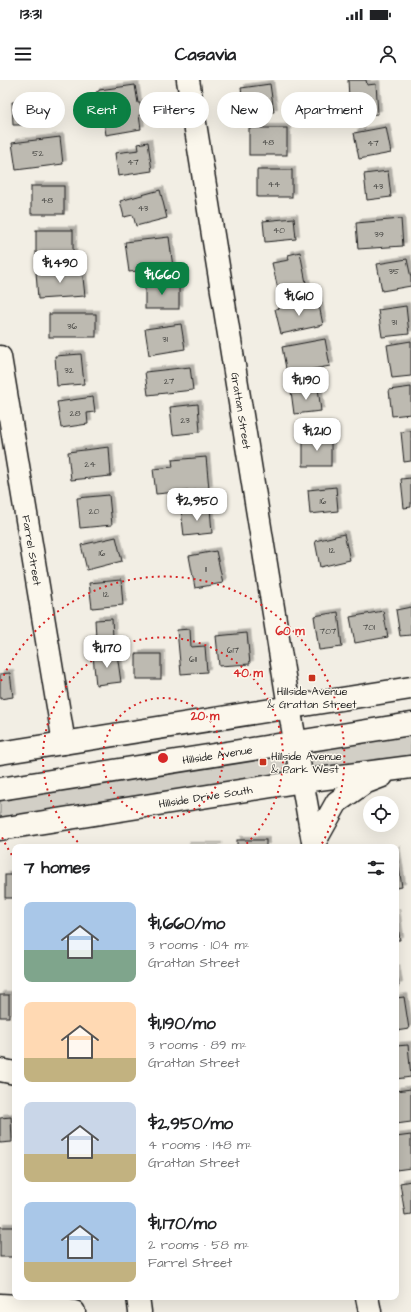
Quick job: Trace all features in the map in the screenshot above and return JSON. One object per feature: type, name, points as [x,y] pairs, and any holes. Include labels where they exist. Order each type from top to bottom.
[{"type":"street","name":"Grattan Street","points":[[188,80],[290,707],[314,844]]},
{"type":"street","name":"Farrel Street","points":[[0,357],[64,743]]},
{"type":"street","points":[[0,753],[411,688]]},
{"type":"street","name":"Hillside Avenue","points":[[0,788],[411,724]]},
{"type":"street","points":[[315,844],[337,802],[364,783],[409,767]]},
{"type":"street","name":"Hillside Drive South","points":[[0,828],[303,781],[409,767]]},
{"type":"street","points":[[0,1070],[12,1072]]},
{"type":"street","points":[[138,1300],[140,1312]]},
{"type":"street","points":[[368,1300],[370,1312]]},
{"type":"street","points":[[0,1305],[54,1308],[74,1312]]},
{"type":"shaded area","points":[[411,724],[411,767],[0,829],[0,789]]},
{"type":"building","points":[[348,80],[366,80],[367,85],[376,84],[377,92],[349,92]]},
{"type":"building","points":[[270,84],[271,92],[242,92],[241,88]]},
{"type":"building","points":[[135,85],[139,103],[139,128],[141,129],[106,135],[105,128],[131,128],[131,92],[96,92],[99,90]]},
{"type":"building","points":[[386,127],[391,153],[359,159],[354,133]]},
{"type":"building","points":[[249,128],[287,128],[287,155],[249,155]]},
{"type":"building","points":[[60,137],[63,164],[16,170],[12,143]]},
{"type":"building","points":[[148,142],[152,171],[118,176],[115,153],[139,150],[138,144]]},
{"type":"building","points":[[257,170],[292,170],[292,197],[257,197]]},
{"type":"building","points":[[388,171],[391,197],[367,200],[364,174]]},
{"type":"building","points":[[31,186],[64,186],[64,214],[31,214]]},
{"type":"building","points":[[160,190],[167,218],[136,226],[133,215],[124,217],[120,201]]},
{"type":"building","points":[[294,218],[296,239],[265,242],[263,221]]},
{"type":"building","points":[[401,219],[403,246],[358,249],[356,223]]},
{"type":"building","points":[[36,230],[73,230],[73,257],[36,257]]},
{"type":"building","points":[[169,237],[173,267],[129,272],[125,242]]},
{"type":"building","points":[[300,252],[307,288],[279,294],[272,263],[289,260],[288,255]]},
{"type":"building","points":[[407,259],[411,286],[382,291],[377,264]]},
{"type":"building","points":[[82,269],[85,296],[38,299],[36,272]]},
{"type":"building","points":[[145,283],[179,283],[179,309],[145,309]]},
{"type":"building","points":[[318,300],[323,325],[281,334],[275,309]]},
{"type":"building","points":[[406,306],[409,334],[382,337],[378,310]]},
{"type":"building","points":[[49,314],[96,314],[96,337],[49,337]]},
{"type":"building","points":[[181,324],[185,349],[149,355],[145,329]]},
{"type":"building","points":[[325,339],[330,366],[287,374],[282,347]]},
{"type":"building","points":[[411,341],[411,376],[392,378],[387,345]]},
{"type":"building","points":[[81,354],[84,384],[57,386],[55,356]]},
{"type":"building","points":[[190,367],[193,390],[148,395],[145,372]]},
{"type":"building","points":[[411,387],[411,414],[392,416],[389,390]]},
{"type":"building","points":[[318,388],[321,411],[294,414],[291,391]]},
{"type":"building","points":[[93,397],[95,412],[87,413],[88,424],[61,428],[57,402]]},
{"type":"building","points":[[198,404],[200,432],[173,435],[170,407]]},
{"type":"building","points":[[411,431],[411,461],[404,462],[401,432]]},
{"type":"building","points":[[303,437],[331,437],[331,466],[303,466]]},
{"type":"building","points":[[109,447],[111,476],[71,480],[68,452]]},
{"type":"building","points":[[206,457],[209,489],[156,494],[153,469],[173,467],[172,460]]},
{"type":"building","points":[[411,478],[411,507],[404,508],[401,479]]},
{"type":"building","points":[[336,487],[338,511],[310,514],[308,490]]},
{"type":"building","points":[[109,495],[112,525],[80,528],[77,498]]},
{"type":"building","points":[[210,508],[212,533],[184,536],[181,510]]},
{"type":"building","points":[[344,534],[350,560],[320,567],[315,541]]},
{"type":"building","points":[[116,537],[122,561],[87,570],[81,545]]},
{"type":"building","points":[[216,551],[223,583],[195,588],[189,556]]},
{"type":"building","points":[[121,580],[123,605],[92,608],[89,583]]},
{"type":"building","points":[[411,607],[411,635],[400,636],[396,610]]},
{"type":"building","points":[[383,611],[388,637],[355,643],[350,617]]},
{"type":"building","points":[[338,612],[342,647],[319,650],[314,616]]},
{"type":"building","points":[[112,619],[113,637],[96,638],[95,620]]},
{"type":"building","points":[[190,629],[191,647],[205,646],[207,672],[181,674],[177,630]]},
{"type":"building","points":[[247,633],[250,664],[219,666],[216,636]]},
{"type":"building","points":[[117,654],[121,682],[96,685],[93,656]]},
{"type":"building","points":[[136,654],[161,654],[161,679],[136,679]]},
{"type":"building","points":[[10,673],[13,697],[0,699],[0,674]]},
{"type":"building","points":[[237,840],[266,840],[266,844],[237,844]]},
{"type":"building","points":[[399,868],[402,887],[399,888]]},
{"type":"building","points":[[5,875],[12,875],[12,898],[5,898]]},
{"type":"building","points":[[0,995],[9,995],[9,1017],[0,1017]]},
{"type":"building","points":[[404,997],[409,1029],[399,1031],[399,998]]},
{"type":"building","points":[[408,1045],[411,1077],[399,1079],[399,1046]]},
{"type":"building","points":[[411,1089],[411,1122],[399,1124],[399,1091]]},
{"type":"building","points":[[11,1117],[12,1142],[0,1143],[0,1118]]},
{"type":"building","points":[[411,1135],[411,1168],[399,1170],[399,1137]]},
{"type":"building","points":[[411,1181],[411,1214],[405,1215],[400,1183]]},
{"type":"building","points":[[0,1227],[12,1227],[12,1257],[0,1257]]},
{"type":"place","name":"Hillside Avenue & Grattan Street","points":[[312,678]]},
{"type":"place","name":"Hillside Avenue & Park West","points":[[263,762]]}]
